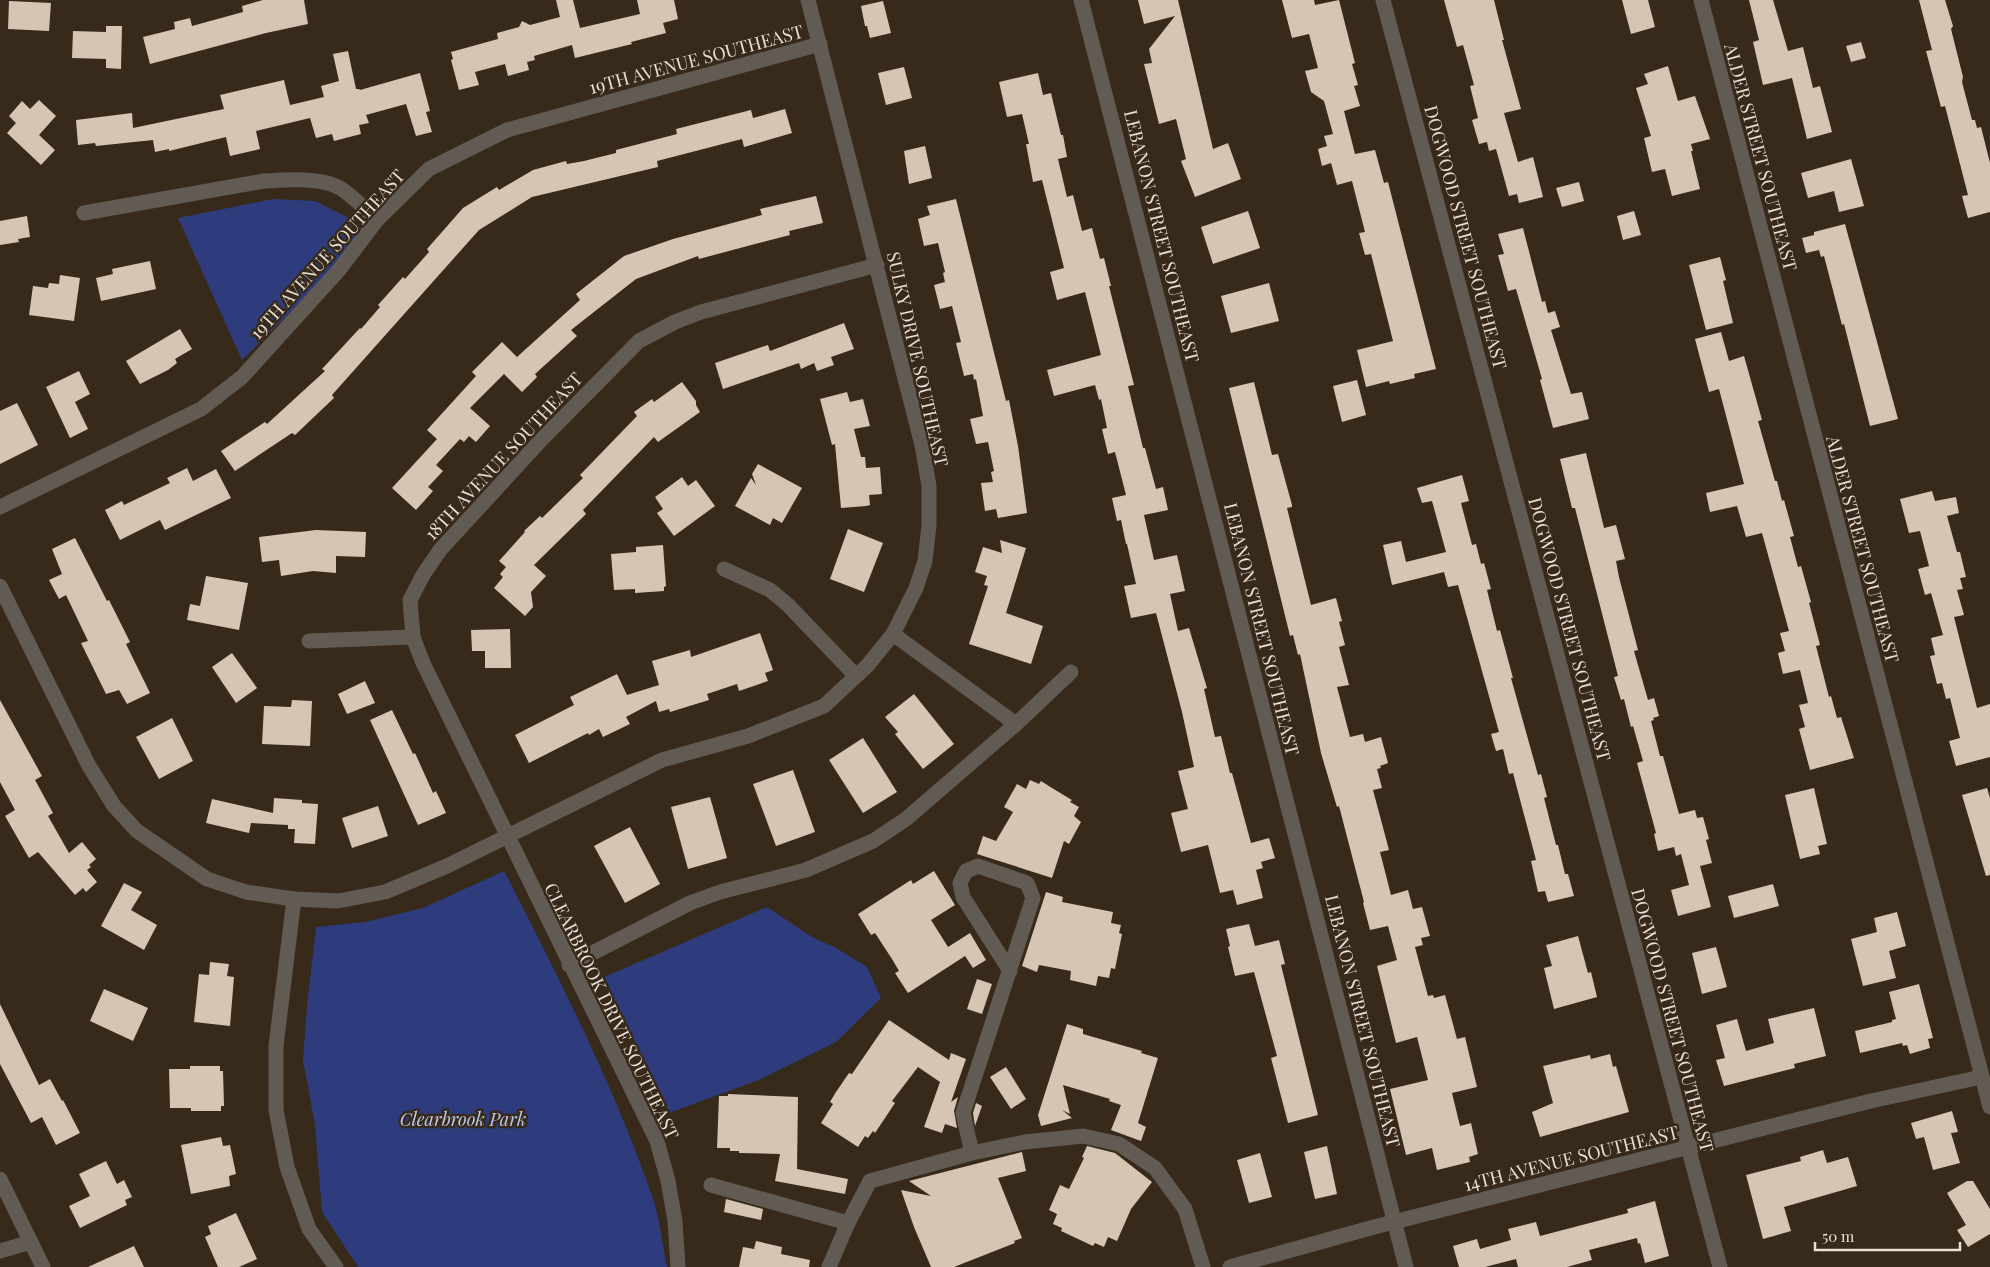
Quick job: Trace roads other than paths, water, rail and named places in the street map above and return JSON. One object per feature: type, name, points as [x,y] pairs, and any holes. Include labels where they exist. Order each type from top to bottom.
[{"type":"street","name":"SULKY DRIVE SOUTHEAST","points":[[0,586],[89,766],[114,806],[137,831],[207,879],[246,892],[294,900],[338,901],[385,892],[447,866],[506,835],[662,760],[748,736],[824,706],[856,676],[893,634],[916,588],[925,561],[929,526],[929,486],[922,446],[877,265],[808,0]]},
{"type":"street","name":"LEBANON STREET SOUTHEAST","points":[[1081,0],[1406,1267]]},
{"type":"street","name":"DOGWOOD STREET SOUTHEAST","points":[[1383,0],[1720,1267]]},
{"type":"street","name":"ALDER STREET SOUTHEAST","points":[[1701,0],[1990,1107]]},
{"type":"street","name":"19TH AVENUE SOUTHEAST","points":[[0,507],[201,409],[242,377],[339,270],[377,220],[429,169],[507,130],[820,44]]},
{"type":"street","points":[[84,214],[264,181],[288,180],[322,182],[339,187],[377,220]]},
{"type":"street","name":"18TH AVENUE SOUTHEAST","points":[[506,835],[423,663],[413,637],[410,600],[423,575],[440,550],[542,439],[639,341],[675,322],[701,312],[877,265]]},
{"type":"street","points":[[724,569],[770,590],[788,605],[856,676]]},
{"type":"street","points":[[893,634],[1016,724]]},
{"type":"street","points":[[309,641],[413,637]]},
{"type":"street","points":[[570,965],[690,903],[720,892],[806,870],[873,842],[906,819],[1016,724],[1071,672]]},
{"type":"street","name":"CLEARBROOK DRIVE SOUTHEAST","points":[[506,835],[657,1142],[668,1181],[675,1221],[678,1267]]},
{"type":"street","points":[[972,1153],[963,1114],[1010,971],[1033,898],[1027,882],[978,866],[966,871],[960,883],[963,897],[1010,971]]},
{"type":"street","points":[[294,900],[276,1046],[276,1110],[287,1167],[308,1230],[336,1267]]},
{"type":"street","name":"14TH AVENUE SOUTHEAST","points":[[1230,1267],[1395,1222],[1871,1101],[1981,1078]]},
{"type":"street","points":[[829,1267],[848,1223],[870,1181],[972,1153],[1025,1142],[1083,1136],[1119,1144],[1155,1168],[1185,1209],[1203,1267]]},
{"type":"street","points":[[0,1178],[43,1267]]},
{"type":"street","points":[[711,1185],[848,1223]]},
{"type":"street","points":[[0,1250],[31,1242]]},
{"type":"park label","name":"Clearbrook Park","points":[[463,1119]]}]
